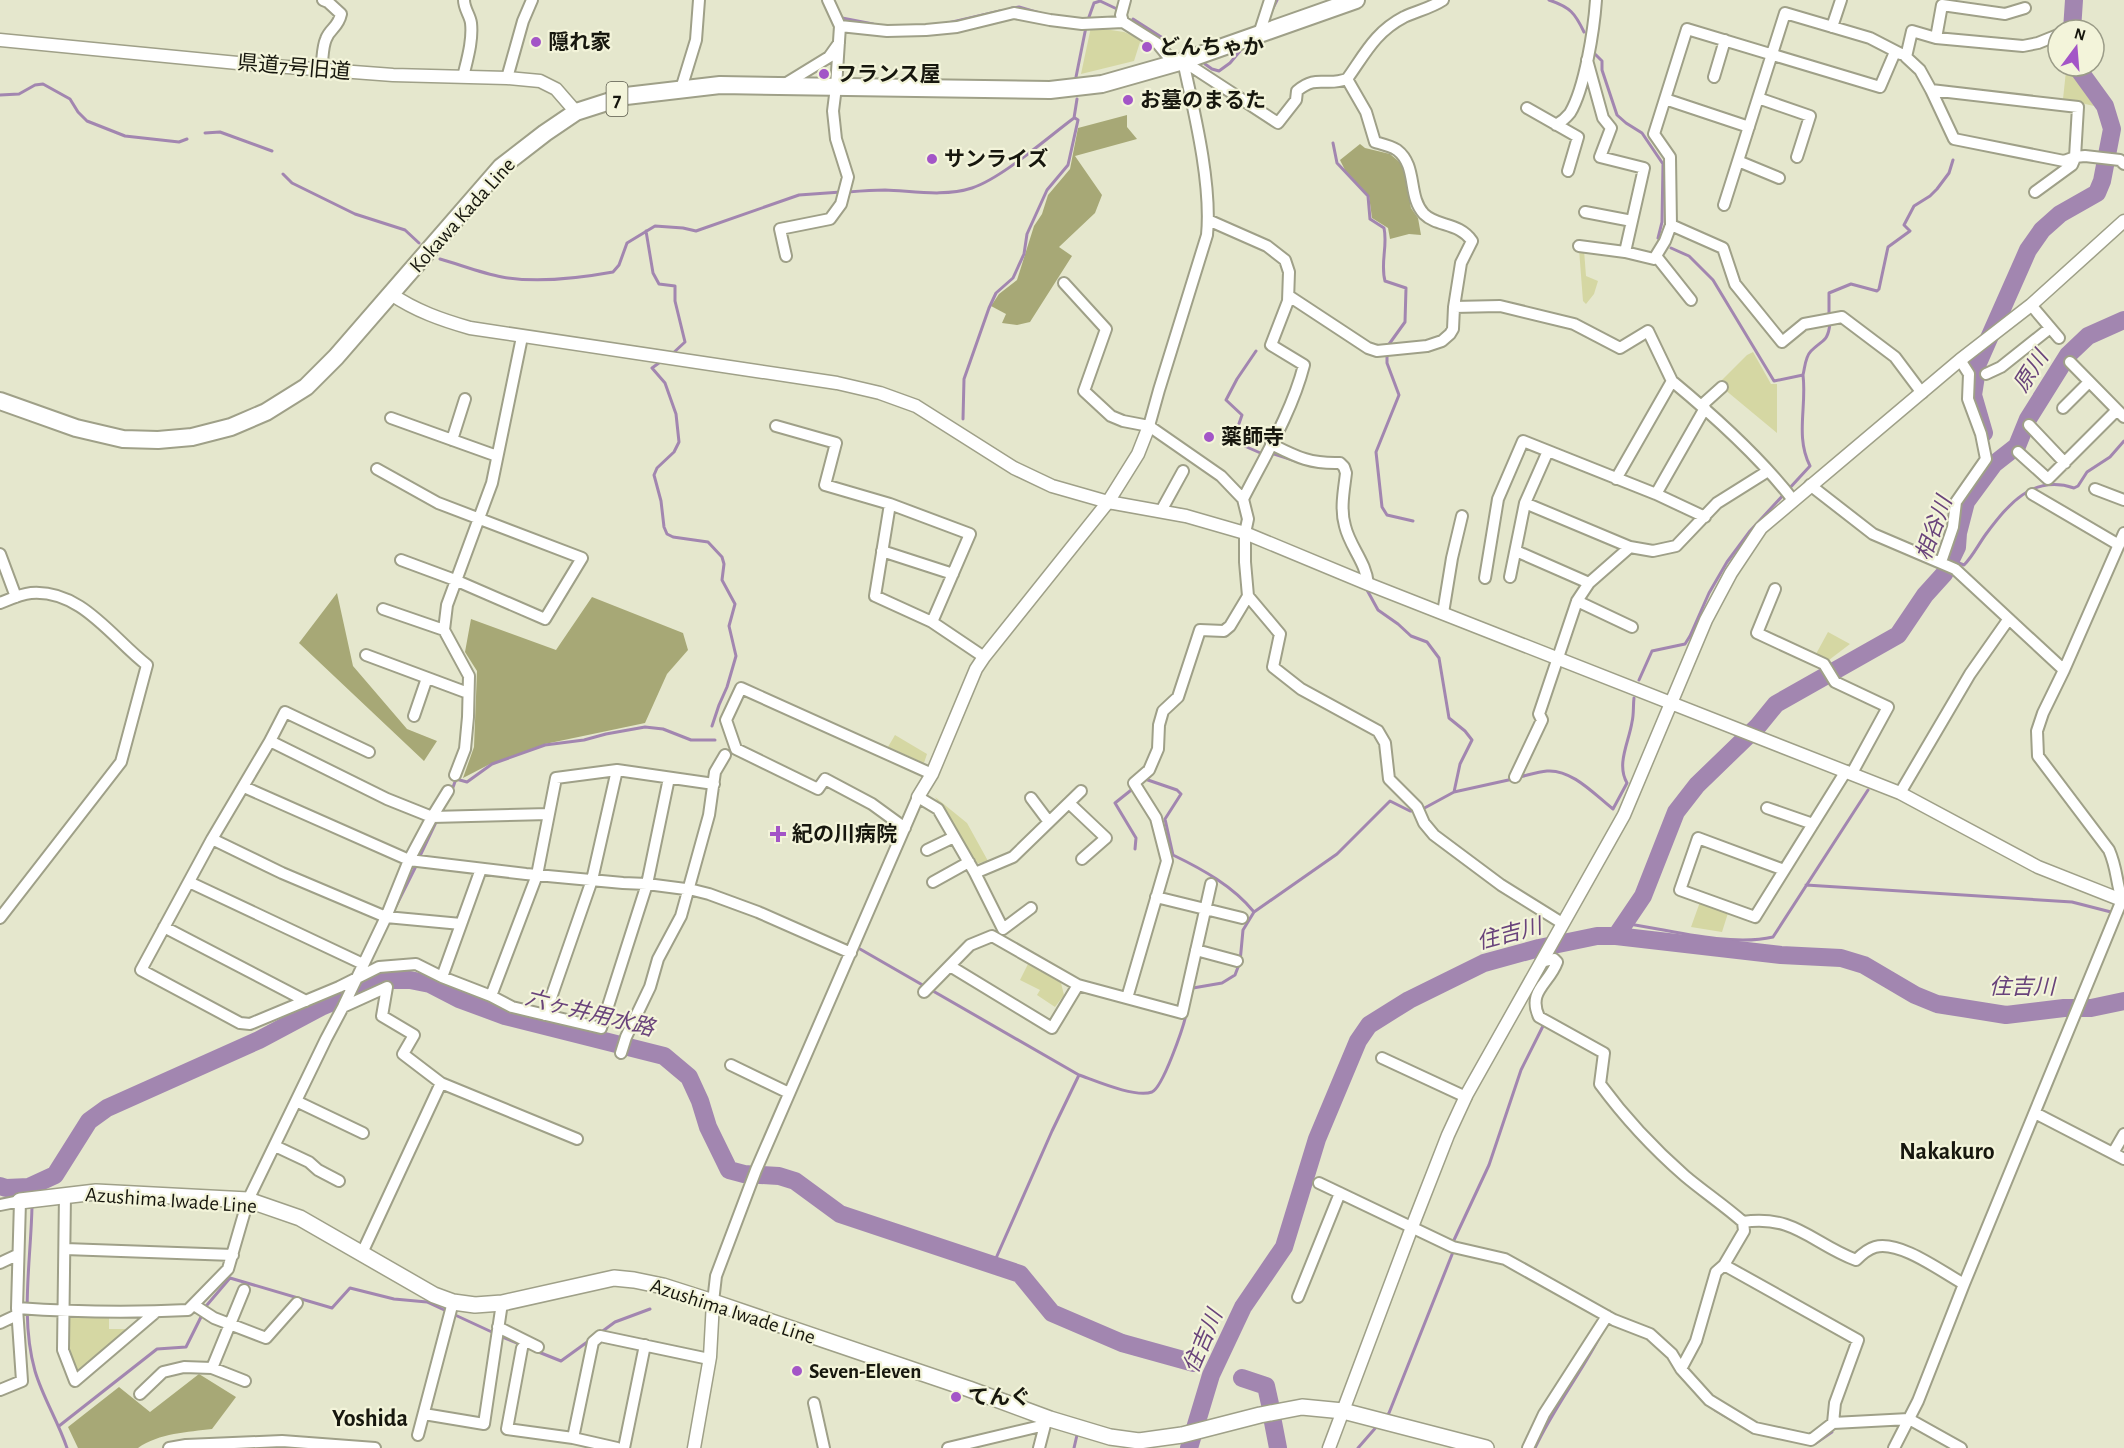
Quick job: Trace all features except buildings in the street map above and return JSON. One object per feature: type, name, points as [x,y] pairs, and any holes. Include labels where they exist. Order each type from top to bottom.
[{"type":"main road","name":"Kokawa Kada Line","points":[[1,405],[76,428],[123,439],[158,440],[192,437],[231,427],[266,412],[306,387],[336,357],[501,167],[576,112],[626,96],[720,85],[1050,90],[1102,84],[1183,61],[1356,0]]},
{"type":"main road","name":"Azushima Iwade Line","points":[[20,1201],[96,1192],[248,1200],[300,1218],[434,1295],[451,1310],[502,1303],[614,1278],[663,1286],[969,1389],[1048,1422],[1110,1437],[1139,1441],[1182,1435],[1302,1407],[1343,1411],[1486,1448]]},
{"type":"street","points":[[321,69],[326,39],[332,29],[339,24],[341,14],[323,0]]},
{"type":"street","points":[[463,77],[472,33],[471,19],[464,6],[464,0]]},
{"type":"street","points":[[507,78],[532,0]]},
{"type":"street","points":[[681,89],[696,40],[699,0]]},
{"type":"street","points":[[786,256],[780,229],[830,219],[841,204],[848,177],[836,139],[833,111],[840,26],[828,0]]},
{"type":"street","points":[[1123,22],[1121,15],[1125,0]]},
{"type":"street","points":[[1259,34],[1270,0]]},
{"type":"street","points":[[840,26],[887,31],[926,30],[957,27],[1014,13],[1082,24],[1123,22],[1158,44],[1167,55],[1183,61],[1278,123],[1296,100],[1297,92],[1307,83],[1320,81],[1329,83],[1347,79],[1375,37],[1404,17],[1435,6],[1443,0]]},
{"type":"street","points":[[1556,125],[1570,112],[1582,80],[1595,25],[1596,0]]},
{"type":"street","points":[[1724,205],[1789,0]]},
{"type":"street","points":[[1832,27],[1841,0]]},
{"type":"street","points":[[1936,38],[1942,5],[2006,14],[2025,8]]},
{"type":"street","points":[[1785,13],[1870,38],[1906,57],[1920,69],[1954,139],[2064,161],[2085,156],[2120,160],[2124,164]]},
{"type":"street","points":[[1579,246],[1625,252],[1654,259],[1665,242],[1671,225],[1670,157],[1654,134],[1687,29],[1880,87],[1895,52]]},
{"type":"street","points":[[1906,57],[1912,31],[1936,38],[2023,46],[2046,40]]},
{"type":"street","name":"県道7号旧道","points":[[0,40],[393,75],[540,81],[556,89],[576,112]]},
{"type":"street","points":[[1714,77],[1725,40]]},
{"type":"street","points":[[782,86],[829,57],[839,43]]},
{"type":"street","points":[[1587,60],[1602,118],[1611,128],[1600,157],[1644,168],[1625,252]]},
{"type":"street","points":[[694,1448],[709,1359],[712,1302],[716,1276],[756,1170],[918,797],[932,774],[976,669],[1108,502],[1138,454],[1149,426],[1207,235],[1208,220],[1202,156],[1183,61]]},
{"type":"street","points":[[1288,296],[1368,348],[1377,351],[1427,346],[1442,341],[1453,329],[1461,263],[1472,241],[1466,232],[1425,215],[1416,202],[1409,164],[1397,150],[1375,141],[1366,112],[1347,79]]},
{"type":"street","points":[[1931,90],[2078,107],[2075,158],[2072,165],[2035,192]]},
{"type":"street","points":[[1758,98],[1810,116],[1797,157]]},
{"type":"street","points":[[1665,99],[1749,126]]},
{"type":"street","points":[[1527,108],[1578,137],[1568,171]]},
{"type":"street","points":[[1738,161],[1779,178]]},
{"type":"street","points":[[1585,212],[1632,221]]},
{"type":"street","points":[[1208,220],[1267,246],[1285,260],[1289,272],[1288,301],[1272,345],[1304,365],[1287,412],[1243,499]]},
{"type":"street","points":[[1329,1448],[1448,1136],[1466,1097],[1624,814],[1706,620],[1731,573],[1761,528],[1960,360],[2031,305],[2124,221]]},
{"type":"street","points":[[1671,225],[1723,248],[1735,284],[1782,342],[1804,324],[1842,317],[1895,357],[1922,393]]},
{"type":"street","points":[[1656,256],[1691,300]]},
{"type":"street","points":[[1064,283],[1106,328],[1084,391],[1111,416],[1149,426],[1221,476],[1243,499],[1248,519],[1245,533],[1248,596],[1230,626],[1224,631],[1200,630],[1178,697],[1162,711],[1158,749],[1149,770],[1134,783],[1156,818],[1167,861],[1127,998]]},
{"type":"street","points":[[391,294],[409,306],[438,319],[470,328],[837,383],[880,393],[916,406],[1014,468],[1052,486],[1108,502],[1186,516],[1245,533],[1368,584],[1900,793],[2038,867],[2123,900]]},
{"type":"street","points":[[2031,305],[2059,338]]},
{"type":"street","points":[[1454,307],[1500,306],[1574,324],[1620,348],[1647,331],[1672,381],[1704,407],[1768,471],[1793,500]]},
{"type":"street","points":[[1986,374],[2001,367],[2050,328]]},
{"type":"street","points":[[455,776],[465,749],[468,676],[444,630],[447,604],[492,483],[522,337]]},
{"type":"street","points":[[1941,562],[1953,527],[1956,502],[1986,459],[1981,434],[1968,399],[1969,374],[1960,360]]},
{"type":"street","points":[[2018,452],[2048,479],[2121,414],[2070,362]]},
{"type":"street","points":[[1616,479],[1672,381]]},
{"type":"street","points":[[2063,408],[2089,382]]},
{"type":"street","points":[[1656,494],[1704,407],[1722,387]]},
{"type":"street","points":[[452,440],[465,399]]},
{"type":"street","points":[[392,418],[496,456]]},
{"type":"street","points":[[2029,425],[2065,462]]},
{"type":"street","points":[[776,426],[836,442],[825,485],[890,504],[970,534],[932,622]]},
{"type":"street","points":[[1485,578],[1498,499],[1523,441],[1656,494],[1705,517]]},
{"type":"street","points":[[1271,444],[1303,460],[1319,464],[1340,463],[1344,467],[1346,473],[1343,518],[1345,528],[1367,575],[1368,584]]},
{"type":"street","points":[[1510,577],[1526,503],[1548,451]]},
{"type":"street","points":[[377,469],[438,503],[582,558],[545,620],[455,580],[401,560]]},
{"type":"street","points":[[1161,511],[1183,471]]},
{"type":"street","points":[[1526,503],[1630,547],[1653,551],[1676,546],[1717,503],[1768,471]]},
{"type":"street","points":[[1810,485],[1873,534],[1955,569],[2064,670]]},
{"type":"street","points":[[2095,489],[2124,500]]},
{"type":"street","points":[[2032,494],[2119,545]]},
{"type":"street","points":[[890,504],[875,596],[932,622],[984,657]]},
{"type":"street","points":[[1443,613],[1462,516]]},
{"type":"street","points":[[1894,1448],[1932,1368],[1964,1284],[2123,900],[2117,884],[2120,864],[2038,756],[2037,731],[2124,533]]},
{"type":"street","points":[[1515,777],[1542,720],[1539,714],[1577,601],[1589,583],[1630,547]]},
{"type":"street","points":[[882,551],[953,574]]},
{"type":"street","points":[[1516,551],[1589,583]]},
{"type":"street","points":[[0,554],[16,597]]},
{"type":"street","points":[[1775,589],[1757,633],[1824,664],[1835,682],[1888,707],[1849,772],[1813,824],[1755,917],[1680,890],[1698,838],[1784,870]]},
{"type":"street","points":[[0,603],[31,593],[66,598],[104,624],[147,665],[121,762],[0,918]]},
{"type":"street","points":[[1248,596],[1280,634],[1274,668],[1301,689],[1378,731],[1385,743],[1389,779],[1418,811],[1429,829],[1445,845],[1501,885],[1562,923]]},
{"type":"street","points":[[1577,601],[1632,627]]},
{"type":"street","points":[[383,609],[444,630]]},
{"type":"street","points":[[1900,793],[1970,674],[2008,620]]},
{"type":"street","points":[[366,655],[468,693]]},
{"type":"street","points":[[414,716],[427,678]]},
{"type":"street","points":[[905,828],[872,804],[825,779],[818,789],[736,749],[726,720],[741,688],[932,774]]},
{"type":"street","points":[[369,752],[285,712],[244,787],[212,839],[141,970],[240,1023],[250,1024],[379,968],[416,964],[513,1007],[601,1028],[647,884],[669,778]]},
{"type":"street","points":[[270,741],[387,799],[432,817],[549,814]]},
{"type":"street","points":[[621,1053],[626,1037],[650,987],[658,959],[681,916],[708,815],[715,772],[725,755]]},
{"type":"street","points":[[491,996],[537,875],[556,778],[617,770],[714,784]]},
{"type":"street","points":[[545,1015],[592,880],[617,770]]},
{"type":"street","points":[[244,787],[409,860],[537,875],[647,884],[709,894],[758,912],[851,953]]},
{"type":"street","points":[[201,1309],[228,1269],[248,1200],[343,1007],[386,916],[409,860],[448,791]]},
{"type":"street","points":[[975,873],[1013,856],[1081,791]]},
{"type":"street","points":[[918,797],[938,809],[975,873],[1003,929],[1031,908]]},
{"type":"street","points":[[1031,798],[1049,822]]},
{"type":"street","points":[[1069,803],[1106,838],[1082,859]]},
{"type":"street","points":[[1767,808],[1813,824]]},
{"type":"street","points":[[927,850],[954,837]]},
{"type":"street","points":[[212,839],[282,873],[386,916],[461,924]]},
{"type":"street","points":[[933,882],[969,862]]},
{"type":"street","points":[[442,977],[481,869]]},
{"type":"street","points":[[189,882],[363,964]]},
{"type":"street","points":[[924,992],[970,945],[992,936],[1078,985],[1182,1013],[1211,884]]},
{"type":"street","points":[[1156,897],[1242,918]]},
{"type":"street","points":[[165,927],[306,1001]]},
{"type":"street","points":[[1196,950],[1237,961]]},
{"type":"street","points":[[1542,960],[1554,959],[1557,962],[1536,995],[1534,1006],[1539,1017],[1604,1053],[1600,1084],[1614,1103],[1643,1138],[1686,1177],[1743,1222],[1744,1231],[1724,1265],[1716,1272],[1696,1341],[1682,1369]]},
{"type":"street","points":[[950,966],[1052,1028],[1078,985]]},
{"type":"street","points":[[343,1007],[387,987],[382,1016],[414,1035],[403,1054],[441,1083],[577,1139]]},
{"type":"street","points":[[1382,1058],[1466,1097]]},
{"type":"street","points":[[731,1065],[789,1093]]},
{"type":"street","points":[[362,1253],[441,1083]]},
{"type":"street","points":[[296,1101],[363,1133]]},
{"type":"street","points":[[2035,1113],[2124,1159]]},
{"type":"street","points":[[2113,1153],[2124,1134]]},
{"type":"street","points":[[275,1146],[309,1162],[318,1170],[339,1181]]},
{"type":"street","points":[[1320,1183],[1453,1247],[1505,1259],[1607,1316],[1650,1334],[1672,1354],[1708,1400],[1755,1428],[1811,1440],[1833,1423],[1909,1419],[1961,1448]]},
{"type":"street","points":[[1298,1297],[1340,1193]]},
{"type":"street","points":[[65,1194],[63,1350],[75,1381],[156,1312]]},
{"type":"street","points":[[0,1204],[20,1201],[17,1255],[23,1310],[22,1381],[0,1390]]},
{"type":"street","points":[[1743,1222],[1759,1220],[1782,1222],[1856,1260],[1872,1247],[1881,1246],[1904,1251],[1922,1258],[1964,1284]]},
{"type":"street","points":[[65,1249],[233,1255]]},
{"type":"street","points":[[0,1263],[17,1255]]},
{"type":"street","points":[[1724,1265],[1858,1340],[1835,1403],[1833,1423]]},
{"type":"street","points":[[212,1368],[244,1290]]},
{"type":"street","points":[[0,1323],[23,1310],[156,1312],[201,1309],[230,1324],[266,1338],[297,1303]]},
{"type":"street","points":[[424,1414],[484,1424],[502,1303]]},
{"type":"street","points":[[418,1435],[451,1310]]},
{"type":"street","points":[[1528,1448],[1544,1414],[1607,1316]]},
{"type":"street","points":[[498,1332],[538,1347]]},
{"type":"street","points":[[573,1438],[593,1342],[600,1336],[709,1359]]},
{"type":"street","points":[[624,1448],[645,1345]]},
{"type":"street","points":[[522,1348],[507,1429],[573,1438],[617,1448]]},
{"type":"street","points":[[140,1394],[163,1372],[184,1367],[212,1368],[245,1381]]},
{"type":"street","points":[[814,1403],[824,1448]]},
{"type":"street","points":[[948,1448],[1048,1422]]},
{"type":"street","points":[[1039,1448],[1048,1422]]},
{"type":"street","points":[[169,1448],[186,1444],[282,1442],[375,1448]]},
{"type":"green space","points":[[1091,27],[1124,32],[1141,39],[1134,61],[1081,74]]},
{"type":"green space","points":[[2065,78],[2075,78],[2094,106],[2063,99]]},
{"type":"green space","points":[[1127,115],[1127,127],[1137,139],[1075,156],[1102,195],[1095,213],[1059,247],[1072,256],[1030,322],[1017,325],[1002,323],[1006,314],[991,306],[999,294],[1017,280],[1034,226],[1042,214],[1048,195],[1070,169],[1078,128]]},
{"type":"green space","points":[[1360,144],[1365,148],[1390,154],[1403,165],[1411,208],[1418,218],[1421,235],[1409,234],[1390,239],[1388,228],[1372,218],[1369,196],[1345,170],[1340,160]]},
{"type":"green space","points":[[1579,249],[1584,250],[1586,276],[1598,281],[1594,294],[1586,304],[1583,301]]},
{"type":"green space","points":[[1753,352],[1771,384],[1777,384],[1777,433],[1718,384],[1747,355]]},
{"type":"green space","points":[[337,593],[353,666],[407,729],[437,741],[424,761],[299,643]]},
{"type":"green space","points":[[592,597],[683,633],[688,650],[667,674],[645,723],[545,744],[490,764],[463,778],[474,747],[477,671],[465,652],[471,619],[556,650]]},
{"type":"green space","points":[[1828,632],[1850,644],[1829,660],[1816,654]]},
{"type":"green space","points":[[895,735],[927,754],[924,763],[888,747]]},
{"type":"green space","points":[[935,797],[967,823],[988,861],[975,864]]},
{"type":"green space","points":[[1700,902],[1728,913],[1722,932],[1691,927]]},
{"type":"green space","points":[[1028,964],[1061,983],[1064,995],[1055,1007],[1037,995],[1040,990],[1020,980]]},
{"type":"green space","points":[[71,1314],[109,1316],[109,1329],[133,1329],[79,1373],[75,1371],[67,1349],[67,1318]]},
{"type":"green space","points":[[199,1374],[236,1397],[212,1429],[164,1436],[138,1448],[78,1448],[68,1427],[119,1387],[150,1412]]},
{"type":"waterway","points":[[1271,12],[1277,0]]},
{"type":"waterway","points":[[1549,0],[1562,5],[1571,12],[1584,32]]},
{"type":"waterway","name":"相谷川","points":[[2073,18],[2074,0]]},
{"type":"waterway","points":[[1089,17],[1094,3],[1100,1],[1117,9]]},
{"type":"waterway","points":[[1012,8],[1019,7],[1043,14]]},
{"type":"waterway","points":[[948,23],[1000,11]]},
{"type":"waterway","points":[[842,18],[873,24]]},
{"type":"waterway","points":[[1133,19],[1169,42]]},
{"type":"waterway","points":[[1076,77],[1086,27]]},
{"type":"waterway","points":[[1593,50],[1602,61],[1602,70],[1617,115],[1642,133],[1663,164],[1662,222],[1658,238]]},
{"type":"waterway","points":[[1205,64],[1219,71],[1240,51]]},
{"type":"waterway","name":"相谷川","points":[[1984,433],[1973,395],[1978,363],[2028,250],[2042,230],[2060,214],[2097,193],[2102,181],[2112,129],[2105,106],[2085,78]]},
{"type":"waterway","points":[[0,95],[19,94],[35,85],[43,84],[70,99],[87,121],[125,136],[179,142],[187,139]]},
{"type":"waterway","points":[[848,192],[885,190],[940,193],[972,188],[997,176],[1074,118],[1077,99]]},
{"type":"waterway","points":[[963,419],[964,379],[989,308],[996,293],[1013,278],[1024,254],[1027,234],[1047,190],[1068,165],[1078,120],[1075,118]]},
{"type":"waterway","points":[[205,133],[220,132],[272,151]]},
{"type":"waterway","points":[[1333,143],[1337,163],[1368,196],[1370,219],[1384,228],[1385,281],[1406,288],[1405,322],[1387,347],[1387,363],[1399,395],[1376,452],[1382,507],[1387,515],[1413,521]]},
{"type":"waterway","points":[[1829,316],[1829,293],[1851,284],[1877,291],[1879,289],[1888,247],[1910,231],[1904,225],[1914,206],[1937,189],[1949,173],[1953,160]]},
{"type":"waterway","points":[[283,174],[292,183],[355,214],[405,230],[419,243]]},
{"type":"waterway","points":[[440,259],[515,279],[558,279],[613,272],[619,265],[627,243],[655,226],[696,231],[799,195],[841,192]]},
{"type":"waterway","points":[[646,231],[653,273],[659,284],[675,286],[675,301],[685,342],[671,355]]},
{"type":"waterway","points":[[1639,680],[1652,651],[1685,644],[1709,593],[1727,562],[1750,531],[1810,466],[1802,433],[1803,375],[1774,381],[1713,280],[1689,256],[1671,248]]},
{"type":"waterway","name":"相谷川","points":[[1616,936],[1643,896],[1676,812],[1697,785],[1758,726],[1776,704],[1898,635],[1925,595],[1944,574],[1957,547],[1966,502],[1994,464],[2017,446],[2028,419],[2068,355],[2088,336],[2124,320]]},
{"type":"waterway","points":[[1803,375],[1808,356],[1824,340],[1830,323]]},
{"type":"waterway","points":[[1256,351],[1226,400],[1242,415],[1233,441],[1265,455]]},
{"type":"waterway","points":[[663,360],[652,368],[665,383],[676,414],[679,442],[674,452],[657,468],[654,475],[661,501],[664,527],[667,534],[673,537],[708,542],[722,557],[724,564],[722,580],[735,604],[729,626],[736,656],[712,726]]},
{"type":"waterway","points":[[1951,560],[1964,565],[2003,513],[2022,495],[2046,485],[2074,488],[2078,486],[2087,472],[2110,457],[2124,441]]},
{"type":"waterway","points":[[1271,453],[1302,463]]},
{"type":"waterway","points":[[1367,590],[1378,610],[1411,636],[1427,642],[1439,658],[1449,718],[1472,740],[1460,764],[1454,792]]},
{"type":"waterway","points":[[1519,777],[1547,771],[1565,774],[1583,784],[1613,809],[1627,783],[1623,761],[1633,719],[1634,698]]},
{"type":"waterway","points":[[452,790],[456,779],[467,782],[492,764],[545,745],[584,740],[645,727],[663,729],[691,740],[715,740]]},
{"type":"waterway","points":[[1145,779],[1177,790],[1181,794],[1165,819],[1173,855],[1227,886],[1254,912]]},
{"type":"waterway","points":[[1192,991],[1193,988],[1222,983],[1235,975],[1240,962],[1243,930],[1254,912],[1337,854],[1390,801],[1410,811],[1419,811],[1454,792],[1513,779]]},
{"type":"waterway","points":[[1135,787],[1115,803],[1136,838],[1135,849]]},
{"type":"waterway","points":[[1624,923],[1719,939],[1756,940],[1773,937],[1868,790]]},
{"type":"waterway","points":[[419,858],[437,820]]},
{"type":"waterway","points":[[396,906],[417,864]]},
{"type":"waterway","points":[[1806,885],[2072,902],[2111,912]]},
{"type":"waterway","name":"住吉川","points":[[1189,1448],[1211,1375],[1243,1307],[1284,1247],[1317,1139],[1358,1041],[1369,1025],[1409,1000],[1484,963],[1539,948],[1597,936],[1616,936],[1781,955],[1841,958],[1864,965],[1915,995],[1937,1004],[2006,1015],[2064,1008],[2091,1008],[2124,1001]]},
{"type":"waterway","points":[[860,949],[1079,1075]]},
{"type":"waterway","name":"六ヶ井用水路","points":[[0,1186],[29,1187],[55,1175],[89,1121],[107,1108],[259,1040],[321,1007],[385,980],[410,980],[430,984],[459,999],[505,1016],[664,1056],[689,1077],[708,1127],[729,1170],[744,1174],[779,1176],[795,1181],[840,1214],[1020,1274],[1052,1313],[1122,1343],[1194,1363]]},
{"type":"waterway","points":[[993,1265],[1079,1075],[1126,1091],[1152,1092],[1162,1080],[1167,1069],[1186,1015]]},
{"type":"waterway","points":[[1385,1417],[1389,1413],[1453,1252],[1454,1240],[1489,1165],[1521,1070],[1544,1024]]},
{"type":"waterway","points":[[32,1186],[32,1196]]},
{"type":"waterway","points":[[32,1206],[27,1310],[31,1351],[38,1381],[67,1448]]},
{"type":"waterway","points":[[59,1426],[157,1349],[186,1347],[207,1305],[230,1278],[332,1308],[350,1288],[394,1299],[427,1302],[494,1333]]},
{"type":"waterway","points":[[600,1333],[615,1322],[650,1309]]},
{"type":"waterway","points":[[500,1336],[522,1345]]},
{"type":"waterway","points":[[1535,1448],[1599,1338]]},
{"type":"waterway","points":[[536,1351],[561,1361],[590,1340]]},
{"type":"waterway","name":"六ヶ井用水路","points":[[1242,1378],[1266,1386],[1270,1404]]},
{"type":"waterway","points":[[1715,1410],[1730,1419]]},
{"type":"waterway","name":"六ヶ井用水路","points":[[1273,1422],[1278,1448]]},
{"type":"waterway","points":[[1358,1448],[1378,1425]]},
{"type":"waterway","points":[[1816,1443],[1832,1432]]},
{"type":"waterway","points":[[1074,1448],[1077,1435]]},
{"type":"place","name":"隠れ家","points":[[536,42]]},
{"type":"place","name":"どんちゃか","points":[[1147,47]]},
{"type":"place","name":"フランス屋","points":[[824,74]]},
{"type":"place","name":"お墓のまるた","points":[[1128,100]]},
{"type":"place","name":"サンライズ","points":[[932,159]]},
{"type":"place","name":"薬師寺","points":[[1209,437]]},
{"type":"place","name":"紀の川病院","points":[[778,834]]},
{"type":"place","name":"Seven-Eleven","points":[[797,1371]]},
{"type":"place","name":"てんぐ","points":[[956,1397]]},
{"type":"district","name":"Nakakuro","points":[[1947,1151]]},
{"type":"district","name":"Yoshida","points":[[370,1418]]},
{"type":"water label","name":"原川","points":[[2030,371]]}]
